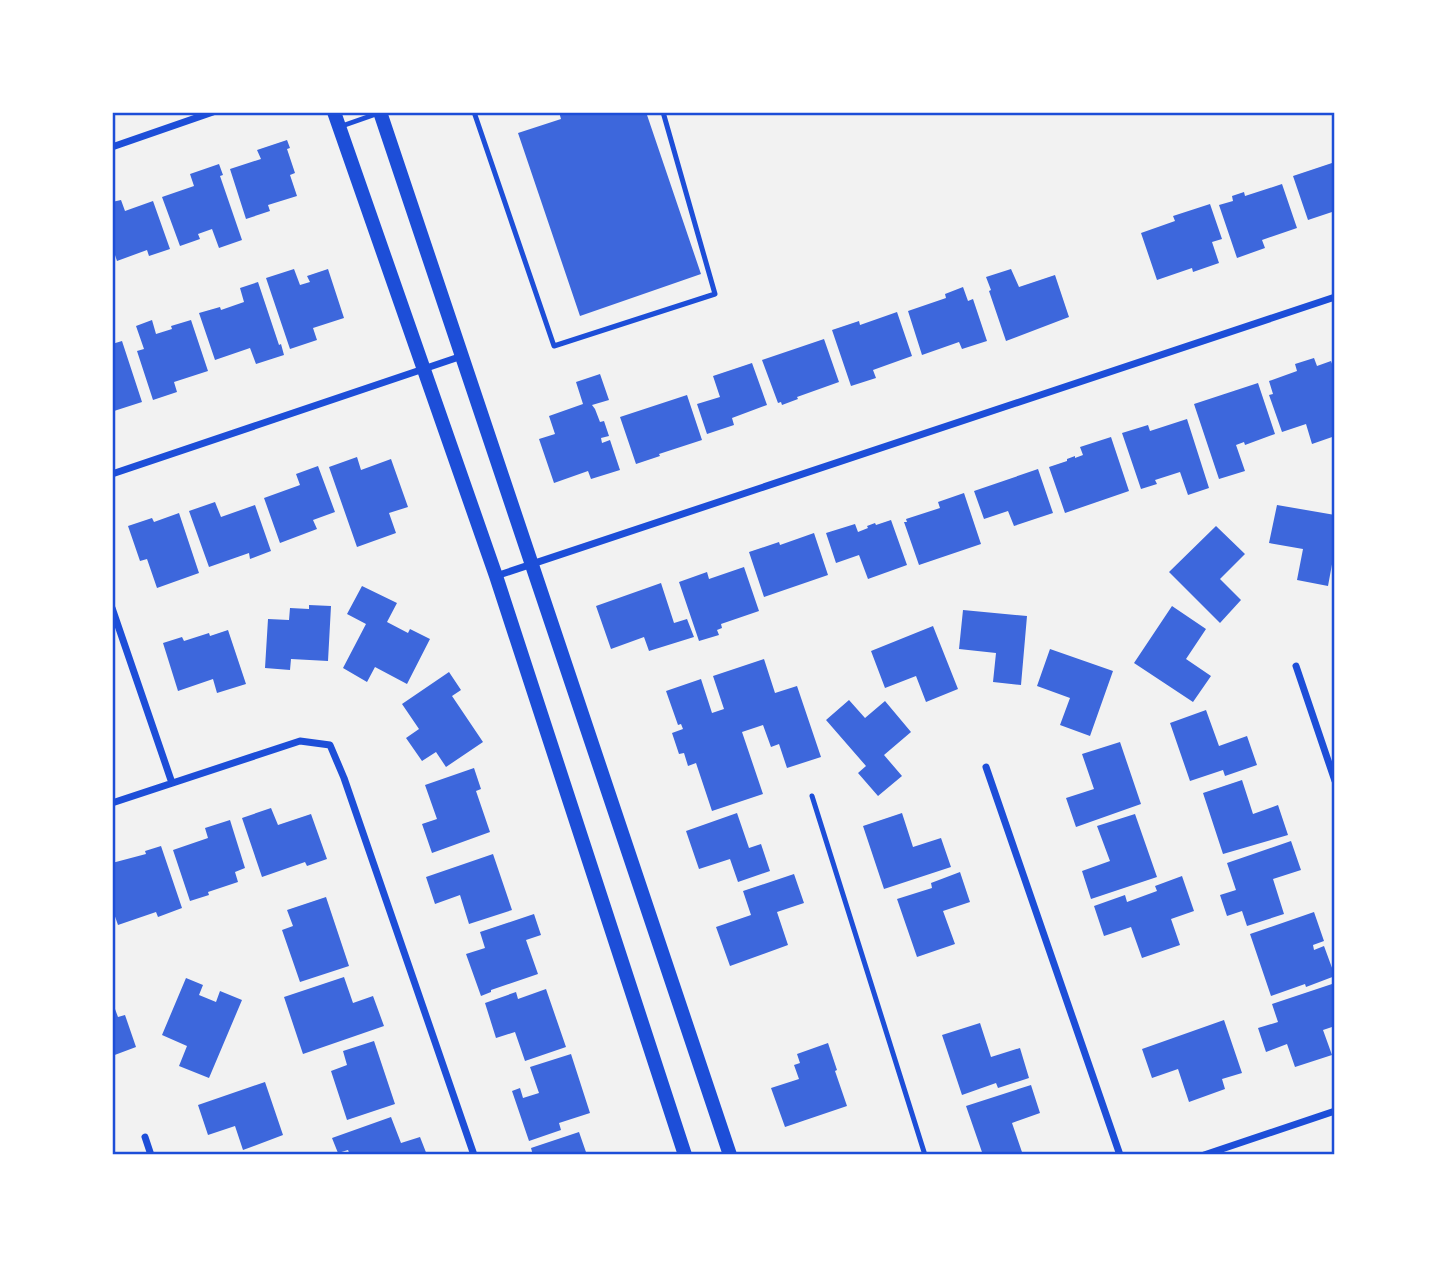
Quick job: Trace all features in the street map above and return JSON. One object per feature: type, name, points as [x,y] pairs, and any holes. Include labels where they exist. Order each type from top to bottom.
[{"type":"main road","points":[[334,112],[496,576],[685,1155]]},
{"type":"main road","points":[[381,112],[730,1155]]},
{"type":"street","points":[[112,147],[213,112]]},
{"type":"street","points":[[496,576],[1335,297]]},
{"type":"street","points":[[112,474],[462,356]]},
{"type":"street","points":[[112,608],[172,783]]},
{"type":"street","points":[[1296,666],[1335,781]]},
{"type":"street","points":[[112,803],[300,741],[330,745],[344,778],[474,1155]]},
{"type":"street","points":[[986,767],[1120,1155]]},
{"type":"street","points":[[1205,1155],[1335,1111]]},
{"type":"street","points":[[145,1137],[151,1155]]},
{"type":"lane","points":[[339,127],[381,112]]},
{"type":"lane","points":[[474,112],[554,346],[715,294],[663,112]]},
{"type":"lane","points":[[812,796],[925,1155]]},
{"type":"building","points":[[559,112],[646,112],[701,274],[580,316],[518,133],[561,119]]},
{"type":"building","points":[[287,140],[290,148],[287,149],[295,173],[290,175],[297,196],[268,205],[270,211],[246,219],[230,169],[261,159],[257,150]]},
{"type":"building","points":[[1332,163],[1335,172],[1335,211],[1308,220],[1293,176]]},
{"type":"building","points":[[219,164],[223,175],[220,176],[242,240],[219,248],[212,229],[198,234],[200,239],[180,246],[162,197],[194,186],[190,174]]},
{"type":"building","points":[[1282,184],[1297,228],[1262,240],[1265,248],[1237,258],[1219,205],[1233,201],[1232,196],[1244,192],[1245,196]]},
{"type":"building","points":[[121,200],[125,211],[153,201],[170,249],[149,256],[147,250],[117,261],[112,246],[112,202]]},
{"type":"building","points":[[1210,204],[1222,239],[1212,242],[1219,263],[1193,272],[1192,268],[1157,280],[1141,233],[1175,221],[1173,216]]},
{"type":"building","points":[[294,269],[300,285],[310,282],[307,276],[328,269],[344,318],[313,328],[317,340],[290,349],[266,278]]},
{"type":"building","points":[[1011,269],[1019,287],[1055,275],[1069,317],[1006,341],[986,277]]},
{"type":"building","points":[[258,282],[284,355],[256,364],[250,348],[215,360],[199,313],[220,307],[221,310],[244,302],[240,288]]},
{"type":"building","points":[[963,287],[968,301],[973,299],[987,341],[962,349],[959,342],[922,355],[908,311],[946,298],[945,294]]},
{"type":"building","points":[[897,312],[912,356],[873,370],[876,378],[851,386],[832,330],[859,321],[860,325]]},
{"type":"building","points":[[152,320],[156,334],[191,320],[208,371],[174,382],[177,392],[153,400],[137,351],[144,349],[136,326]]},
{"type":"building","points":[[824,339],[839,382],[782,405],[781,402],[778,403],[762,360]]},
{"type":"building","points":[[122,341],[142,402],[114,411],[112,344]]},
{"type":"building","points":[[1314,358],[1317,366],[1331,361],[1335,372],[1335,436],[1312,444],[1306,424],[1282,432],[1269,395],[1273,394],[1269,381],[1297,371],[1295,364]]},
{"type":"building","points":[[752,363],[767,405],[732,418],[734,425],[707,434],[697,404],[720,397],[713,376]]},
{"type":"building","points":[[600,374],[609,400],[592,405],[600,422],[604,421],[609,436],[601,438],[602,443],[610,440],[620,470],[591,479],[588,471],[554,483],[539,439],[555,434],[549,416],[583,404],[576,382]]},
{"type":"building","points":[[1258,383],[1275,434],[1245,445],[1244,442],[1236,445],[1245,471],[1219,479],[1194,404]]},
{"type":"building","points":[[687,395],[702,440],[636,464],[620,417]]},
{"type":"building","points":[[1187,419],[1209,488],[1188,495],[1180,472],[1155,480],[1157,484],[1141,489],[1122,433],[1148,425],[1150,431]]},
{"type":"building","points":[[1111,437],[1129,491],[1065,513],[1049,467],[1083,455],[1080,447]]},
{"type":"building","points":[[357,457],[361,470],[391,459],[408,507],[389,513],[396,533],[357,547],[329,467]]},
{"type":"building","points":[[318,466],[335,512],[313,520],[317,529],[280,543],[264,498],[300,485],[296,474]]},
{"type":"building","points":[[1038,469],[1053,513],[1014,526],[1008,511],[984,519],[974,491]]},
{"type":"building","points":[[964,493],[981,544],[919,565],[904,522],[940,508],[938,502]]},
{"type":"building","points":[[215,502],[221,517],[255,505],[271,551],[250,559],[249,553],[209,567],[189,511]]},
{"type":"building","points":[[1277,505],[1335,515],[1335,548],[1328,586],[1297,580],[1303,549],[1269,543]]},
{"type":"building","points":[[179,513],[199,573],[157,588],[147,559],[140,561],[128,526],[152,518],[154,522]]},
{"type":"building","points":[[891,520],[907,565],[868,579],[859,555],[836,563],[826,533],[855,524],[858,532],[875,523],[876,525]]},
{"type":"building","points":[[1216,526],[1245,554],[1220,579],[1241,600],[1220,623],[1169,572]]},
{"type":"building","points":[[814,533],[828,575],[764,597],[749,552]]},
{"type":"building","points":[[744,567],[759,611],[721,624],[722,628],[717,630],[719,635],[699,641],[679,582],[707,572],[709,579]]},
{"type":"building","points":[[661,583],[674,623],[687,619],[694,637],[649,651],[644,637],[611,649],[596,606]]},
{"type":"building","points":[[362,586],[397,603],[387,622],[408,633],[410,629],[430,639],[407,684],[375,667],[367,682],[343,668],[366,624],[347,614]]},
{"type":"building","points":[[309,605],[331,606],[328,661],[291,659],[290,670],[265,668],[268,619],[289,620],[290,608],[309,609]]},
{"type":"building","points":[[1172,606],[1206,629],[1186,659],[1211,676],[1193,702],[1134,663]]},
{"type":"building","points":[[963,610],[1027,616],[1021,685],[993,682],[996,653],[959,649]]},
{"type":"building","points":[[933,626],[958,689],[926,702],[916,676],[885,688],[871,651]]},
{"type":"building","points":[[228,630],[246,684],[217,693],[213,679],[178,691],[163,643],[182,637],[184,641],[209,633],[210,636]]},
{"type":"building","points":[[1050,649],[1113,671],[1090,736],[1060,725],[1070,698],[1037,686]]},
{"type":"building","points":[[764,659],[775,693],[797,686],[821,757],[787,768],[779,744],[771,747],[763,725],[742,732],[763,794],[712,811],[696,763],[688,766],[684,753],[679,754],[672,733],[683,729],[681,724],[678,725],[666,691],[701,679],[712,713],[724,709],[713,676]]},
{"type":"building","points":[[449,672],[461,690],[452,696],[483,742],[446,767],[436,752],[422,761],[406,738],[419,729],[402,704]]},
{"type":"building","points":[[849,700],[865,718],[885,701],[911,732],[884,755],[902,776],[878,796],[858,773],[866,766],[826,720]]},
{"type":"building","points":[[1206,710],[1219,746],[1247,736],[1257,765],[1225,776],[1223,770],[1190,781],[1170,723]]},
{"type":"building","points":[[1120,742],[1141,804],[1076,827],[1066,798],[1094,789],[1082,754]]},
{"type":"building","points":[[474,768],[481,789],[476,791],[490,832],[432,853],[422,824],[437,819],[425,785]]},
{"type":"building","points":[[1242,780],[1253,814],[1278,805],[1288,835],[1223,854],[1203,793]]},
{"type":"building","points":[[271,808],[278,825],[311,814],[327,859],[307,866],[305,862],[262,877],[242,818]]},
{"type":"building","points":[[737,813],[749,848],[761,844],[770,871],[738,882],[730,859],[699,869],[686,831]]},
{"type":"building","points":[[902,813],[913,847],[941,838],[951,867],[884,889],[863,826]]},
{"type":"building","points":[[1135,814],[1157,877],[1091,899],[1082,871],[1110,861],[1097,826]]},
{"type":"building","points":[[230,820],[245,868],[235,872],[238,882],[190,901],[173,850],[208,838],[205,828]]},
{"type":"building","points":[[1291,841],[1301,870],[1273,879],[1284,914],[1247,926],[1242,911],[1227,916],[1220,895],[1236,890],[1227,863]]},
{"type":"building","points":[[161,846],[182,908],[158,917],[156,912],[118,925],[112,908],[112,863],[146,854],[145,851]]},
{"type":"building","points":[[493,854],[512,910],[469,924],[460,895],[435,904],[426,877]]},
{"type":"building","points":[[960,872],[970,902],[943,911],[955,944],[917,957],[897,899],[932,888],[931,883]]},
{"type":"building","points":[[794,874],[804,903],[777,912],[788,945],[730,966],[716,927],[751,915],[743,891]]},
{"type":"building","points":[[1182,876],[1194,911],[1171,919],[1180,945],[1142,958],[1131,927],[1104,936],[1094,906],[1125,895],[1127,902],[1157,891],[1155,886]]},
{"type":"building","points":[[326,897],[349,966],[300,982],[282,930],[293,926],[287,910]]},
{"type":"building","points":[[1314,912],[1324,941],[1313,945],[1314,950],[1324,946],[1335,976],[1271,996],[1250,934]]},
{"type":"building","points":[[534,914],[541,935],[526,940],[538,974],[481,996],[466,954],[485,948],[480,932]]},
{"type":"building","points":[[344,977],[353,1003],[373,996],[384,1026],[303,1054],[284,997]]},
{"type":"building","points":[[186,978],[203,985],[199,995],[216,1002],[220,991],[242,1000],[209,1078],[179,1066],[187,1046],[162,1035]]},
{"type":"building","points":[[1335,983],[1335,1026],[1323,1030],[1332,1055],[1295,1067],[1287,1044],[1266,1052],[1258,1028],[1278,1022],[1272,1004]]},
{"type":"building","points":[[546,989],[566,1047],[525,1061],[515,1032],[496,1038],[485,1003],[516,992],[518,999]]},
{"type":"building","points":[[112,1001],[118,1017],[125,1015],[136,1047],[112,1056]]},
{"type":"building","points":[[1224,1020],[1242,1073],[1222,1079],[1225,1089],[1189,1102],[1178,1069],[1152,1078],[1142,1049]]},
{"type":"building","points":[[980,1023],[991,1057],[1020,1048],[1029,1078],[998,1088],[996,1083],[962,1095],[942,1035]]},
{"type":"building","points":[[374,1041],[395,1104],[347,1120],[331,1071],[347,1065],[343,1051]]},
{"type":"building","points":[[828,1043],[847,1106],[785,1127],[771,1088],[799,1079],[794,1065],[800,1063],[797,1054]]},
{"type":"building","points":[[571,1054],[590,1113],[559,1123],[561,1130],[529,1141],[512,1091],[520,1088],[523,1098],[539,1093],[530,1067]]},
{"type":"building","points":[[265,1082],[283,1135],[243,1150],[235,1126],[208,1135],[198,1105]]},
{"type":"building","points":[[1031,1085],[1040,1113],[1012,1123],[1023,1155],[983,1155],[966,1106]]},
{"type":"building","points":[[391,1117],[401,1143],[420,1137],[427,1155],[350,1155],[348,1150],[338,1153],[332,1138]]},
{"type":"building","points":[[579,1132],[587,1155],[533,1155],[531,1148]]}]
